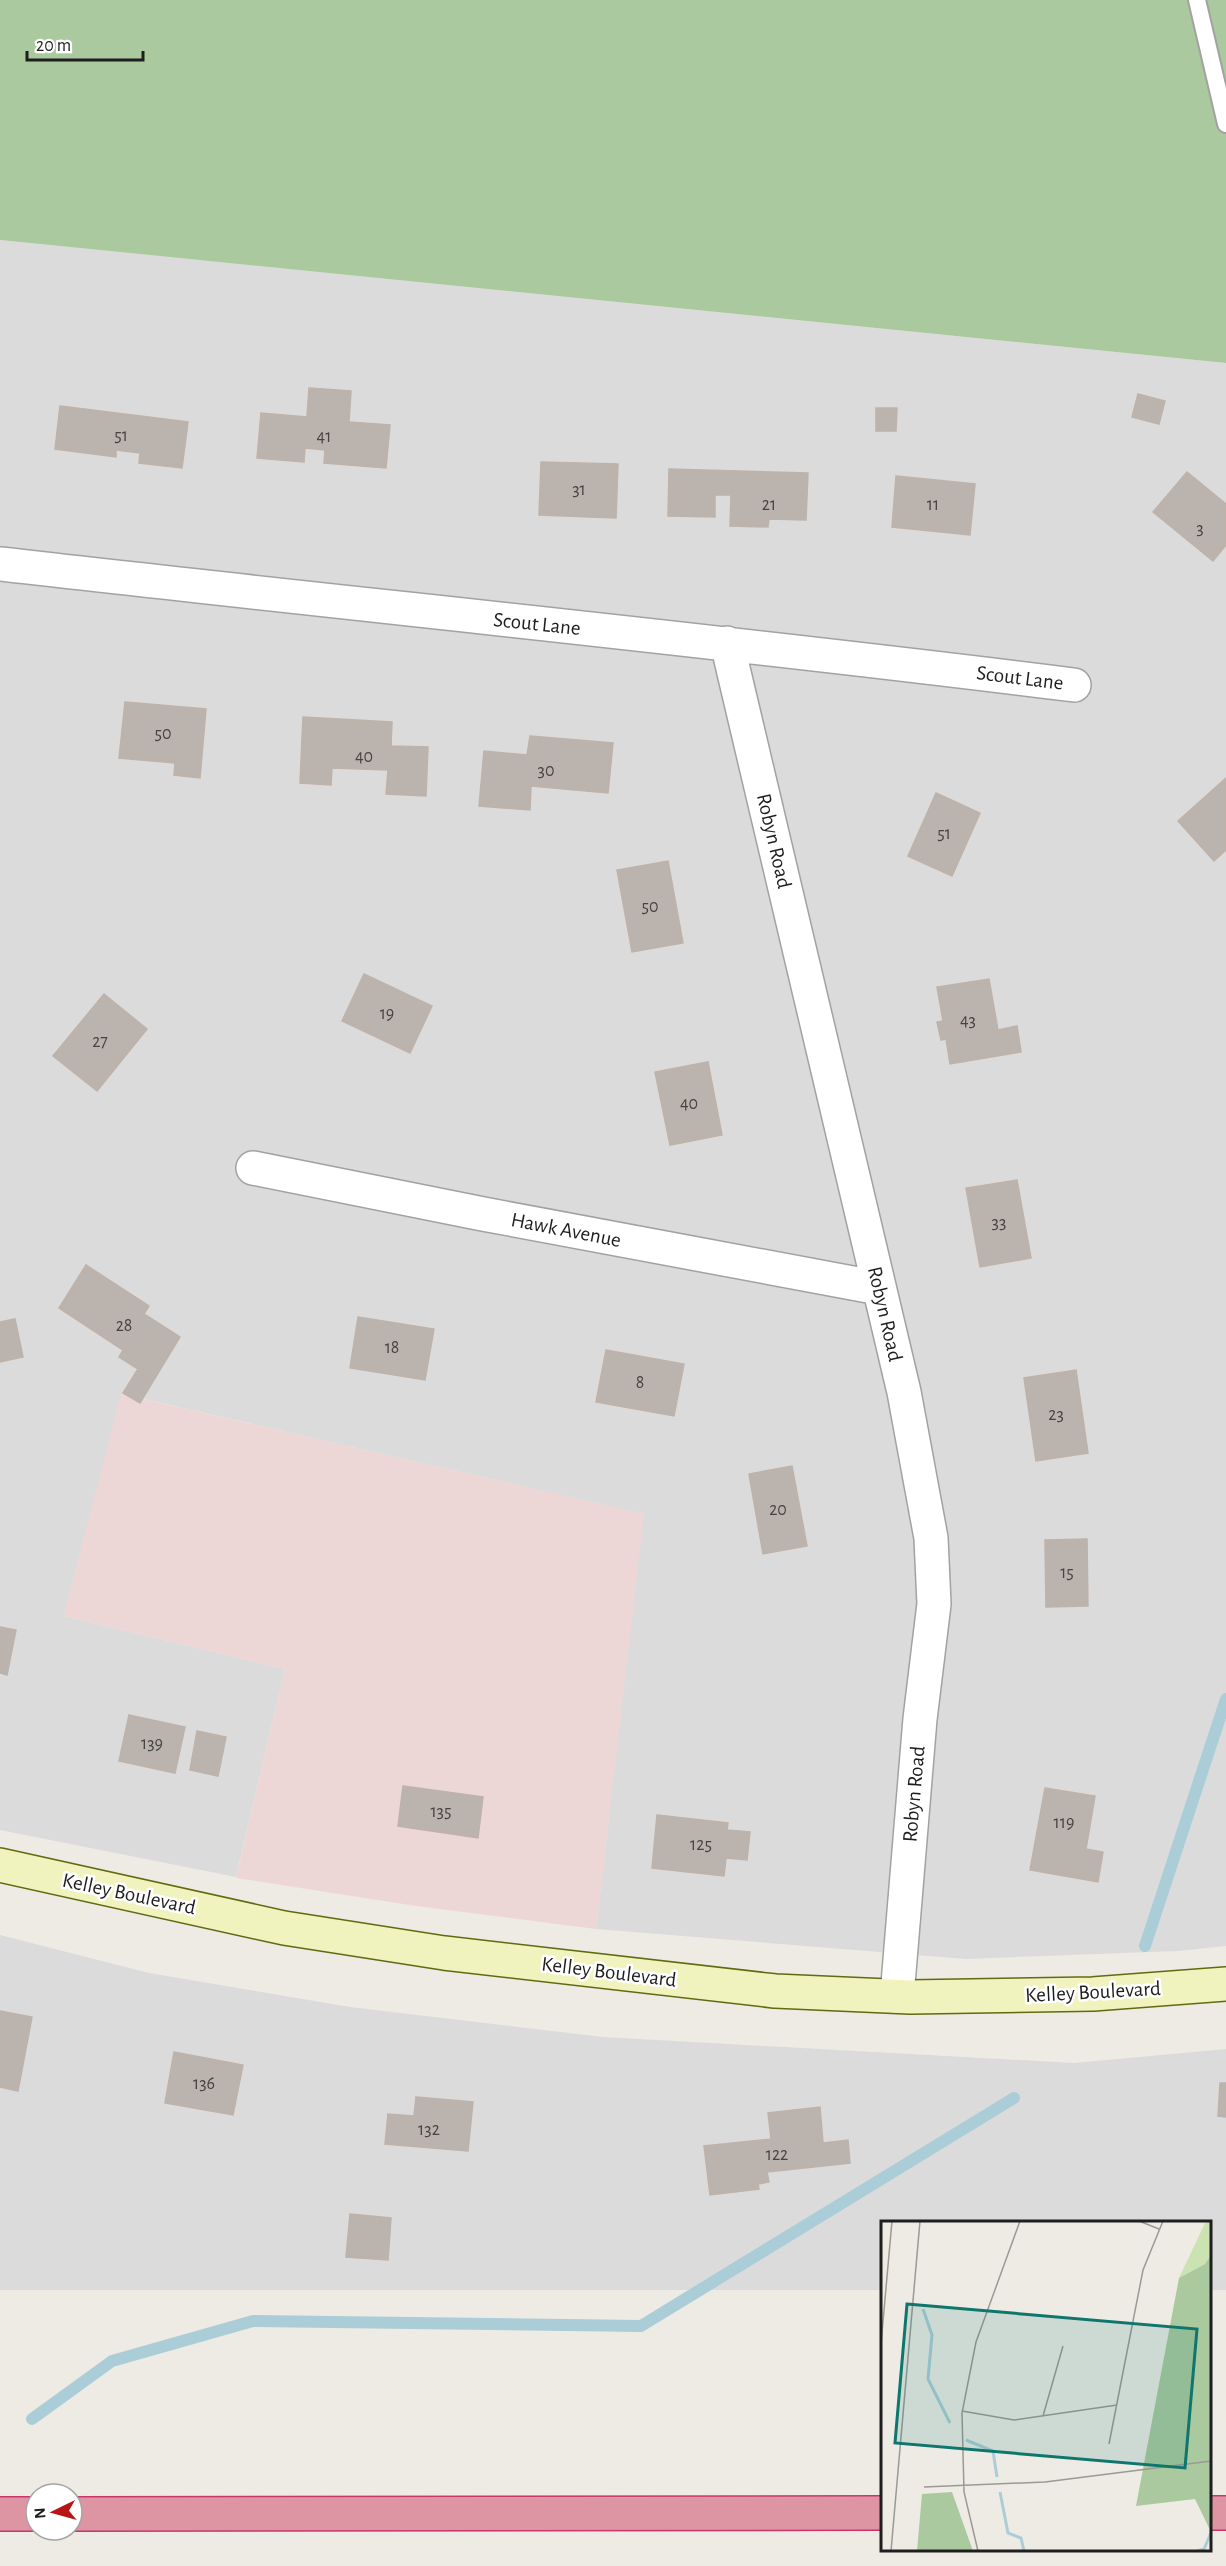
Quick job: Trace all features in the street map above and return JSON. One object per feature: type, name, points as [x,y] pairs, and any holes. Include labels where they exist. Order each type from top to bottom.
[{"type":"highway","points":[[0,2514],[24,2514]]},
{"type":"highway","points":[[84,2514],[881,2514]]},
{"type":"main road","name":"Kelley Boulevard","points":[[0,1865],[284,1928],[444,1953],[775,1991],[897,1996],[1093,1994],[1226,1984]]},
{"type":"street","name":"Scout Lane","points":[[0,564],[366,606],[727,643],[1074,685]]},
{"type":"street","name":"Robyn Road","points":[[727,643],[904,1392],[931,1538],[934,1604],[920,1719],[897,1996]]},
{"type":"street","name":"Hawk Avenue","points":[[254,1168],[483,1215],[879,1288]]},
{"type":"lane","points":[[1197,0],[1226,124]]},
{"type":"shaded area","points":[[0,240],[1226,363],[1226,1946],[1178,1951],[966,1959],[596,1929],[643,1514],[122,1394],[64,1616],[285,1669],[236,1877],[0,1830]]},
{"type":"shaded area","points":[[121,1394],[644,1514],[596,1929],[416,1906],[236,1878],[285,1669],[64,1616]]},
{"type":"shaded area","points":[[0,1935],[149,1973],[350,2007],[603,2037],[1074,2063],[1226,2049],[1226,2290],[1211,2290],[1211,2221],[881,2221],[881,2290],[0,2290]]},
{"type":"green space","points":[[0,0],[1226,0],[1226,363],[0,240]]},
{"type":"building","points":[[309,388],[351,391],[349,422],[390,425],[386,468],[324,463],[325,450],[305,448],[304,462],[257,458],[261,413],[307,417]]},
{"type":"building","points":[[1138,394],[1165,401],[1159,424],[1132,417]]},
{"type":"building","points":[[60,406],[188,422],[182,468],[139,463],[140,453],[116,450],[116,457],[55,449]]},
{"type":"building","points":[[876,408],[897,408],[896,431],[876,431]]},
{"type":"building","points":[[541,462],[618,464],[616,518],[539,515]]},
{"type":"building","points":[[669,469],[808,473],[806,520],[769,519],[768,527],[730,526],[731,495],[715,495],[715,517],[668,516]]},
{"type":"building","points":[[1187,472],[1226,504],[1226,545],[1213,561],[1153,512]]},
{"type":"building","points":[[896,476],[975,484],[970,535],[892,527]]},
{"type":"building","points":[[125,702],[206,709],[200,778],[174,775],[175,763],[119,758]]},
{"type":"building","points":[[303,717],[392,722],[391,746],[428,747],[426,796],[386,794],[388,770],[332,768],[331,785],[300,783]]},
{"type":"building","points":[[530,736],[613,743],[608,793],[531,786],[530,810],[479,806],[484,751],[527,755]]},
{"type":"building","points":[[1226,778],[1226,850],[1214,861],[1178,821]]},
{"type":"building","points":[[936,793],[980,813],[952,876],[908,856]]},
{"type":"building","points":[[668,861],[683,943],[632,952],[617,870]]},
{"type":"building","points":[[364,974],[432,1006],[410,1053],[342,1021]]},
{"type":"building","points":[[989,979],[998,1030],[1017,1026],[1021,1052],[950,1064],[946,1039],[941,1040],[937,1022],[943,1021],[937,987]]},
{"type":"building","points":[[104,994],[147,1029],[97,1091],[53,1056]]},
{"type":"building","points":[[708,1062],[722,1135],[670,1145],[655,1072]]},
{"type":"building","points":[[1017,1180],[1031,1258],[980,1267],[966,1188]]},
{"type":"building","points":[[86,1265],[149,1306],[144,1314],[180,1337],[140,1403],[123,1393],[138,1369],[119,1357],[123,1350],[59,1308]]},
{"type":"building","points":[[358,1317],[434,1329],[425,1380],[350,1368]]},
{"type":"building","points":[[15,1319],[23,1357],[0,1362],[0,1322]]},
{"type":"building","points":[[606,1350],[684,1364],[674,1416],[596,1402]]},
{"type":"building","points":[[1076,1370],[1088,1453],[1036,1461],[1024,1378]]},
{"type":"building","points":[[792,1466],[807,1546],[763,1554],[749,1474]]},
{"type":"building","points":[[1087,1539],[1088,1606],[1046,1607],[1045,1540]]},
{"type":"building","points":[[0,1627],[16,1630],[7,1675],[0,1673]]},
{"type":"building","points":[[129,1715],[185,1727],[175,1773],[119,1761]]},
{"type":"building","points":[[197,1731],[226,1737],[218,1776],[190,1770]]},
{"type":"building","points":[[403,1786],[483,1797],[478,1838],[398,1826]]},
{"type":"building","points":[[1045,1788],[1095,1796],[1086,1849],[1103,1852],[1098,1882],[1030,1870]]},
{"type":"building","points":[[657,1815],[728,1823],[727,1830],[750,1832],[747,1860],[726,1858],[724,1876],[652,1868]]},
{"type":"building","points":[[0,2011],[32,2017],[18,2091],[0,2087]]},
{"type":"building","points":[[174,2052],[243,2065],[233,2115],[165,2103]]},
{"type":"building","points":[[1220,2083],[1226,2083],[1226,2117],[1218,2116]]},
{"type":"building","points":[[416,2097],[473,2102],[468,2151],[385,2144],[388,2114],[414,2116]]},
{"type":"building","points":[[820,2107],[823,2143],[848,2140],[850,2163],[767,2172],[769,2182],[758,2184],[759,2189],[710,2195],[704,2146],[771,2139],[768,2113]]},
{"type":"building","points":[[350,2214],[391,2218],[388,2260],[346,2257]]},
{"type":"waterway","points":[[1145,1946],[1226,1699]]},
{"type":"waterway","points":[[32,2419],[112,2361],[253,2321],[641,2326],[1014,2098]]}]
